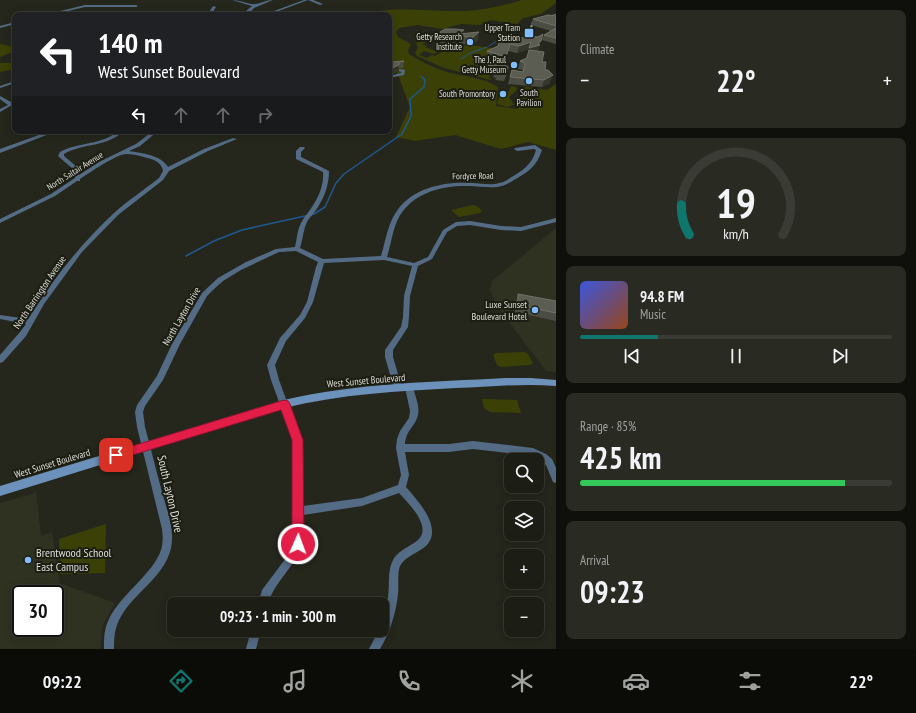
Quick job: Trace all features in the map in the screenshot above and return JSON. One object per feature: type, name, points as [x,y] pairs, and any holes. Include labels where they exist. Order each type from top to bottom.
[{"type":"main road","name":"West Sunset Boulevard","points":[[0,491],[284,404],[337,393],[366,389],[515,382],[556,383]]},
{"type":"street","points":[[134,12],[136,0]]},
{"type":"street","points":[[234,0],[256,6]]},
{"type":"street","points":[[247,12],[248,10],[271,0]]},
{"type":"street","points":[[274,12],[308,0],[321,4]]},
{"type":"street","points":[[59,12],[85,6],[136,6]]},
{"type":"street","points":[[211,12],[214,7]]},
{"type":"street","points":[[0,26],[5,23],[12,23]]},
{"type":"street","points":[[392,76],[403,74],[405,72],[400,70]]},
{"type":"street","points":[[0,87],[12,83]]},
{"type":"street","points":[[0,98],[10,105],[0,111]]},
{"type":"street","points":[[0,151],[47,134]]},
{"type":"street","points":[[78,180],[74,168],[63,159],[61,156],[62,153],[73,147],[117,134]]},
{"type":"street","name":"North Saltair Avenue","points":[[0,221],[33,206],[78,180],[101,163],[126,152],[152,134]]},
{"type":"street","points":[[126,152],[155,159],[164,165],[166,170],[206,150],[235,139]]},
{"type":"street","name":"Fordyce Road","points":[[384,258],[396,218],[401,209],[411,199],[420,194],[441,187],[467,184],[495,185],[504,183],[531,168],[536,162],[540,150],[535,147],[517,149]]},
{"type":"street","points":[[297,249],[302,227],[307,216],[317,205],[324,190],[326,174],[326,171],[298,158],[298,152],[302,148]]},
{"type":"street","name":"North Barrington Avenue","points":[[0,360],[12,348],[54,284],[80,251],[116,214],[161,179],[166,170]]},
{"type":"street","points":[[265,597],[292,557],[298,544],[297,440],[271,365],[283,340],[303,316],[310,302],[322,261],[384,258],[415,265],[430,258],[445,231],[456,224],[470,223],[501,228],[521,228],[556,220]]},
{"type":"street","name":"North Layton Drive","points":[[146,446],[139,419],[141,405],[160,378],[191,318],[210,289],[234,270],[278,250],[297,249],[322,261]]},
{"type":"street","points":[[398,388],[389,358],[389,350],[404,327],[407,296],[415,265]]},
{"type":"street","points":[[0,317],[30,322]]},
{"type":"street","points":[[298,511],[362,502],[401,488],[405,480],[406,473],[400,448],[401,438],[413,418],[415,411],[409,387]]},
{"type":"street","points":[[400,448],[449,448],[473,445],[533,452],[541,455],[551,464],[556,479]]},
{"type":"street","name":"South Layton Drive","points":[[109,649],[108,642],[111,625],[118,612],[156,568],[166,549],[167,529],[146,446]]},
{"type":"street","points":[[374,649],[384,634],[390,614],[396,562],[402,555],[422,545],[427,538],[425,520],[420,511],[401,488]]},
{"type":"street","points":[[251,649],[254,637]]},
{"type":"shaded area","points":[[556,228],[556,372],[546,371],[496,305],[490,290],[492,281]]},
{"type":"shaded area","name":"Brentwood School East Campus","points":[[36,491],[41,536],[52,532],[60,583],[115,603],[103,625],[101,649],[0,649],[0,503],[32,494]]},
{"type":"green space","points":[[522,0],[556,0],[556,3],[541,14],[523,18],[517,24],[490,20],[480,25],[461,24],[442,29],[417,25],[399,28],[396,32],[398,37],[411,44],[408,50],[409,54],[419,60],[445,71],[481,80],[498,87],[496,106],[517,109],[520,88],[527,87],[547,90],[556,84],[556,150],[528,142],[501,149],[455,135],[415,141],[396,137],[410,107],[392,59],[392,12],[374,12],[386,10],[467,11],[499,6]]},
{"type":"green space","points":[[427,38],[432,39],[422,44],[427,46],[425,47],[438,52],[434,54],[424,51],[419,55],[427,58],[432,55],[435,56],[450,47],[457,48],[457,46],[486,47],[496,50],[482,57],[485,61],[493,62],[481,69],[489,72],[487,75],[490,75],[489,78],[492,79],[444,68],[417,56],[415,53],[418,48],[416,43]]},
{"type":"green space","points":[[0,44],[12,45],[12,52],[0,57]]},
{"type":"green space","points":[[0,63],[12,63],[12,70],[0,72]]},
{"type":"green space","points":[[511,86],[516,87],[517,90],[509,97],[514,105],[507,107],[497,104],[500,95],[507,95]]},
{"type":"green space","points":[[473,205],[477,206],[482,211],[480,213],[459,217],[451,210]]},
{"type":"green space","points":[[524,352],[528,354],[533,363],[530,365],[501,367],[497,365],[493,355],[496,353]]},
{"type":"green space","points":[[482,399],[517,400],[521,413],[490,412],[484,408]]},
{"type":"green space","points":[[106,524],[105,573],[60,574],[59,539]]},
{"type":"building","points":[[548,15],[556,16],[556,26],[533,19]]},
{"type":"building","points":[[556,28],[556,38],[544,35]]},
{"type":"building","points":[[445,29],[464,30],[459,34],[479,32],[472,38],[459,35],[454,38],[443,36],[440,32]]},
{"type":"building","points":[[543,34],[541,41],[538,43],[540,45],[529,48],[531,42],[519,46],[510,44],[506,57],[487,51],[498,46],[502,35],[521,38],[528,36],[538,37]]},
{"type":"building","points":[[529,50],[544,52],[542,62],[546,62],[545,70],[548,70],[553,75],[544,80],[510,77],[512,70],[523,72],[525,63],[520,61],[527,58]]},
{"type":"building","points":[[497,60],[508,67],[506,75],[497,74],[498,71],[495,71],[496,69],[491,68],[492,66],[488,65]]},
{"type":"building","points":[[404,61],[399,62],[399,65],[392,68],[392,62]]},
{"type":"building","points":[[518,294],[556,301],[556,313],[518,305]]},
{"type":"waterway","points":[[489,46],[497,41]]},
{"type":"waterway","points":[[461,59],[470,53],[487,47]]},
{"type":"waterway","points":[[186,256],[214,241],[242,230],[314,214],[325,207],[336,183],[344,174],[402,134],[411,116],[410,99],[424,87],[425,80],[421,76]]},
{"type":"railway","points":[[528,36],[533,22],[556,15]]},
{"type":"place","name":"Upper Tram Station","points":[[529,33]]},
{"type":"place","name":"Getty Research Institute","points":[[470,42]]},
{"type":"place","name":"The J. Paul Getty Museum","points":[[514,65]]},
{"type":"place","name":"South Pavilion","points":[[529,81]]},
{"type":"place","name":"South Promontory","points":[[503,94]]},
{"type":"place","name":"Luxe Sunset Boulevard Hotel","points":[[535,310]]},
{"type":"place","name":"Brentwood School East Campus","points":[[28,560]]},
{"type":"route","points":[[116,455],[253,415],[284,404],[297,440],[298,544]]}]
